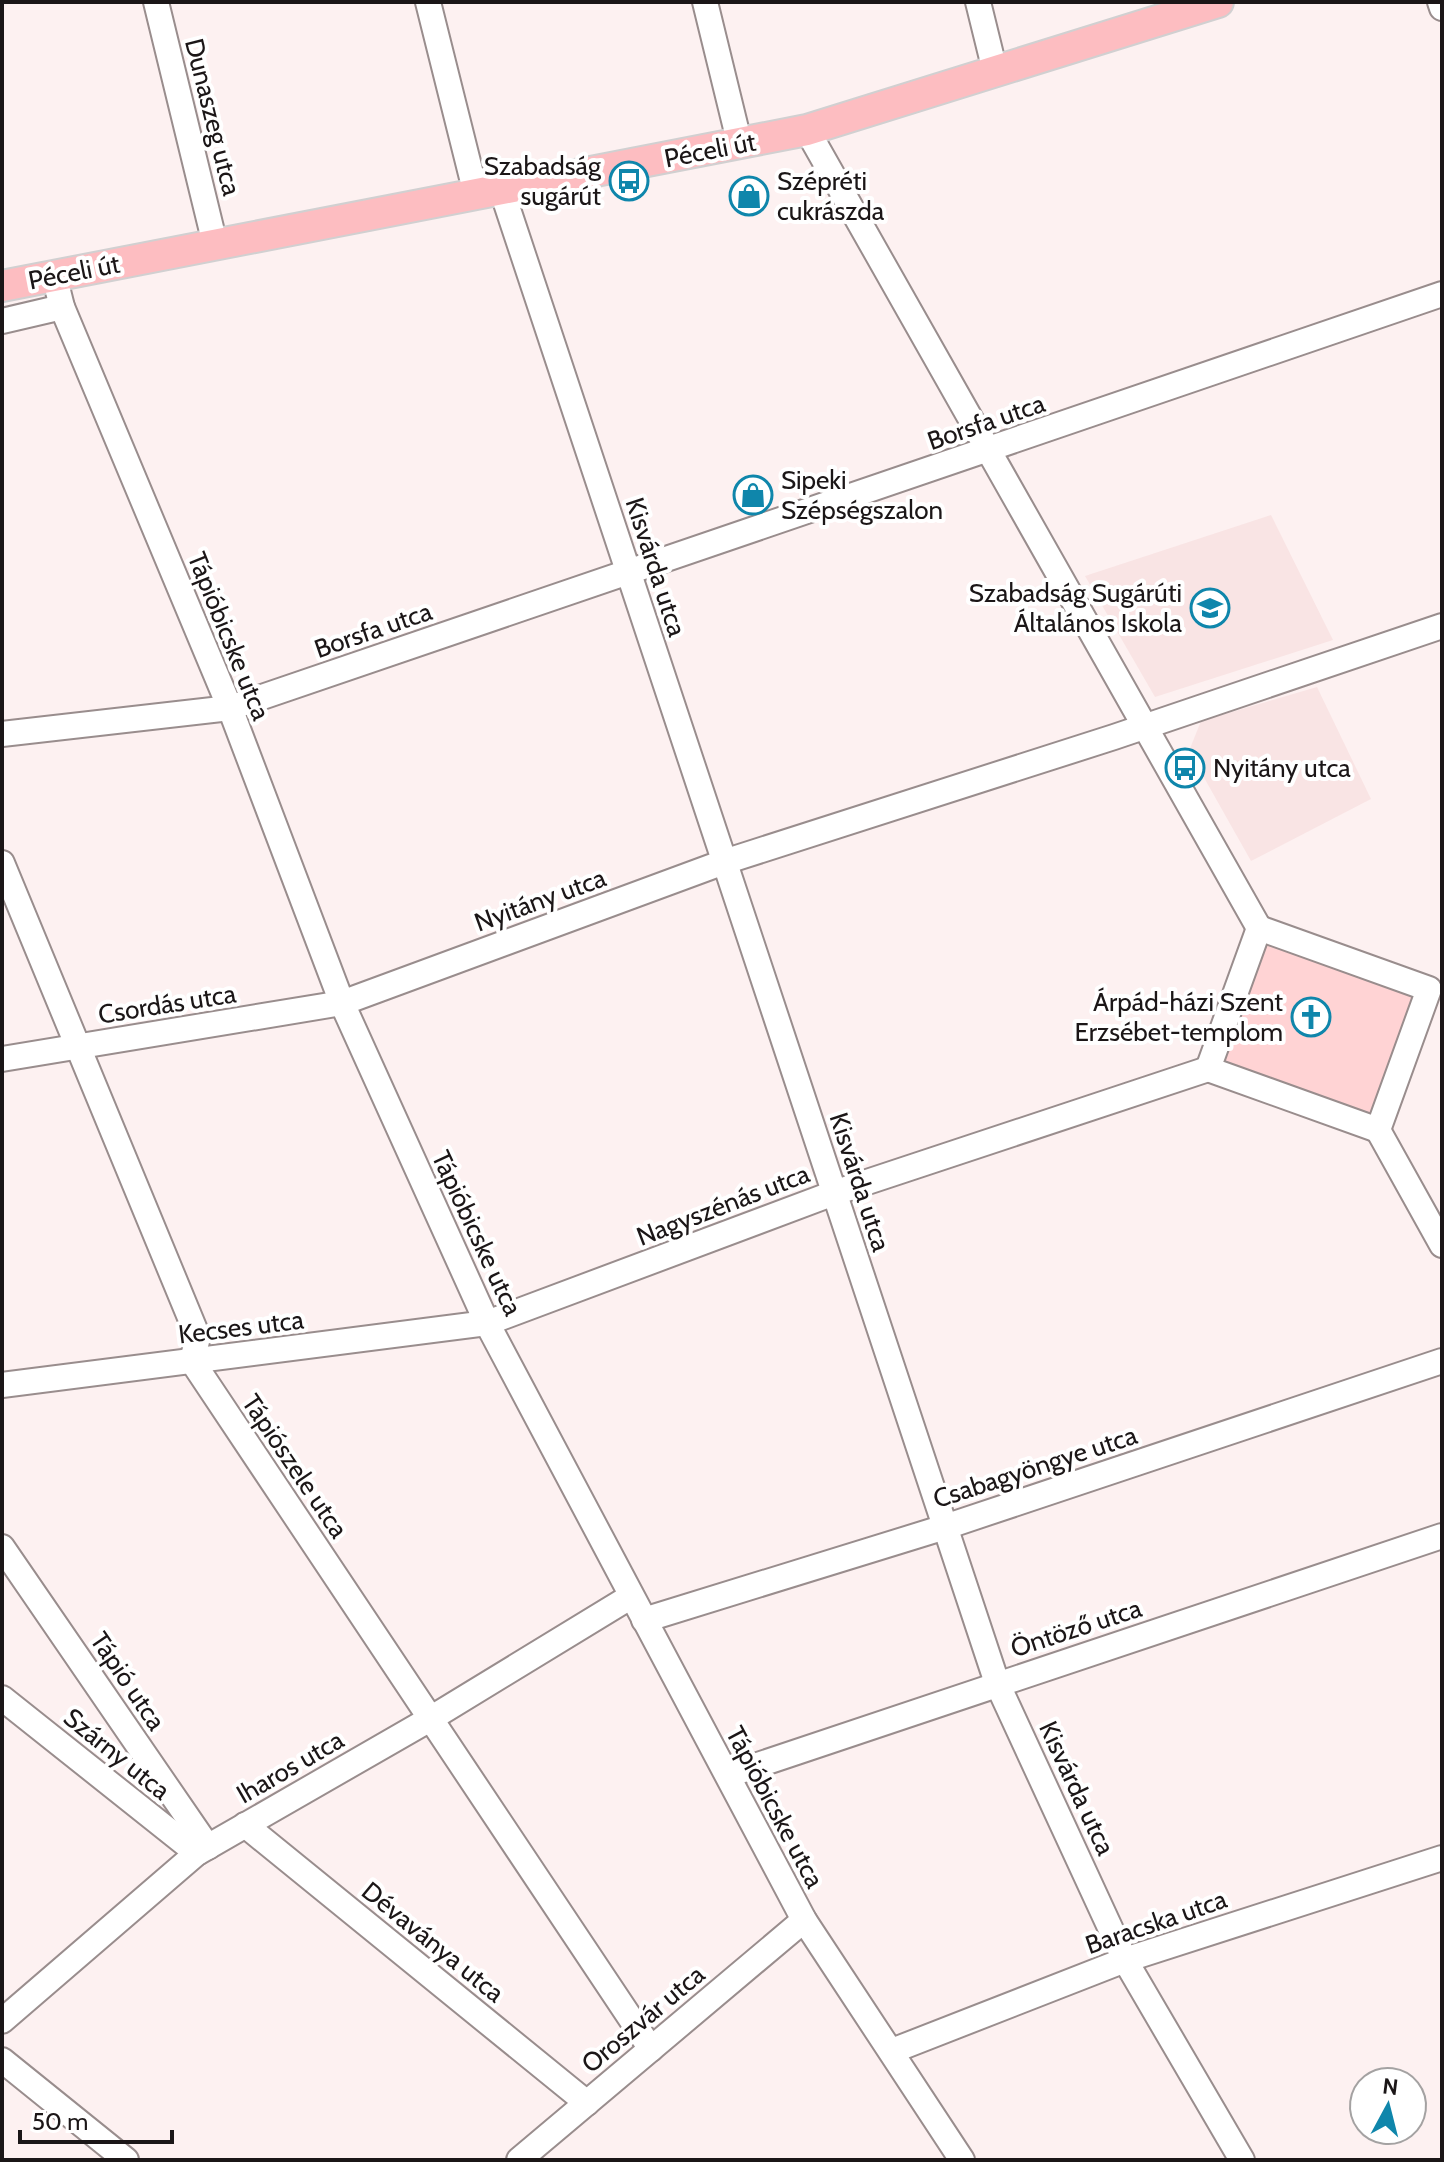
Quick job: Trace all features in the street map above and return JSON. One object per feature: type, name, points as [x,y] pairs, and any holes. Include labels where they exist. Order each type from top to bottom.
[{"type":"main road","name":"Péceli út","points":[[2,286],[807,130],[1218,2]]},
{"type":"street","name":"Dunaszeg utca","points":[[156,2],[215,244]]},
{"type":"street","name":"Kisvárda utca","points":[[428,2],[489,191],[628,572],[997,1683],[1125,1960],[1242,2160]]},
{"type":"street","points":[[705,2],[740,145]]},
{"type":"street","points":[[978,2],[995,71]]},
{"type":"street","points":[[1440,2],[1442,8]]},
{"type":"street","points":[[807,130],[1259,928],[1435,987],[1378,1130]]},
{"type":"street","name":"Tápióbicske utca","points":[[54,275],[62,307],[230,708],[342,1003],[487,1323],[804,1920],[892,2051],[951,2156]]},
{"type":"street","name":"Borsfa utca","points":[[2,734],[230,708],[987,452],[1442,294]]},
{"type":"street","points":[[2,321],[62,307]]},
{"type":"street","name":"Nyitány utca","points":[[342,1003],[724,862],[1144,727],[1442,626]]},
{"type":"street","points":[[2,863],[198,1337],[192,1361]]},
{"type":"street","points":[[1259,928],[1208,1069],[1378,1130],[1442,1245]]},
{"type":"street","name":"Csordás utca","points":[[2,1059],[342,1003]]},
{"type":"street","name":"Nagyszénás utca","points":[[487,1323],[834,1193],[1208,1069]]},
{"type":"street","name":"Kecses utca","points":[[2,1385],[487,1323]]},
{"type":"street","name":"Tápiószele utca","points":[[192,1361],[651,2049]]},
{"type":"street","name":"Csabagyöngye utca","points":[[644,1620],[945,1527],[1442,1361]]},
{"type":"street","name":"Öntöző utca","points":[[728,1775],[1442,1536]]},
{"type":"street","name":"Tápió utca","points":[[2,1547],[203,1850]]},
{"type":"street","name":"Iharos utca","points":[[2,2021],[203,1850],[430,1719],[630,1597]]},
{"type":"street","name":"Szárny utca","points":[[2,1698],[203,1850]]},
{"type":"street","name":"Dévaványa utca","points":[[245,1825],[587,2103]]},
{"type":"street","name":"Baracska utca","points":[[892,2051],[1125,1960],[1442,1858]]},
{"type":"street","name":"Oroszvár utca","points":[[519,2160],[804,1920]]},
{"type":"street","points":[[2,2060],[126,2160]]},
{"type":"shaded area","name":"Szabadság Sugárúti Általános Iskola","points":[[1271,515],[1333,640],[1155,697],[1085,576]]},
{"type":"shaded area","points":[[1317,687],[1371,799],[1251,861],[1189,751],[1201,721]]},
{"type":"shaded area","points":[[1259,928],[1429,989],[1378,1130],[1208,1069]]},
{"type":"place","name":"Szabadság sugárút","points":[[629,181]]},
{"type":"place","name":"Szépréti cukrászda","points":[[749,196]]},
{"type":"place","name":"Sipeki Szépségszalon","points":[[753,495]]},
{"type":"place","name":"Szabadság Sugárúti Általános Iskola","points":[[1210,608]]},
{"type":"place","name":"Nyitány utca","points":[[1185,768]]},
{"type":"place","name":"Árpád-házi Szent Erzsébet-templom","points":[[1311,1017]]}]
